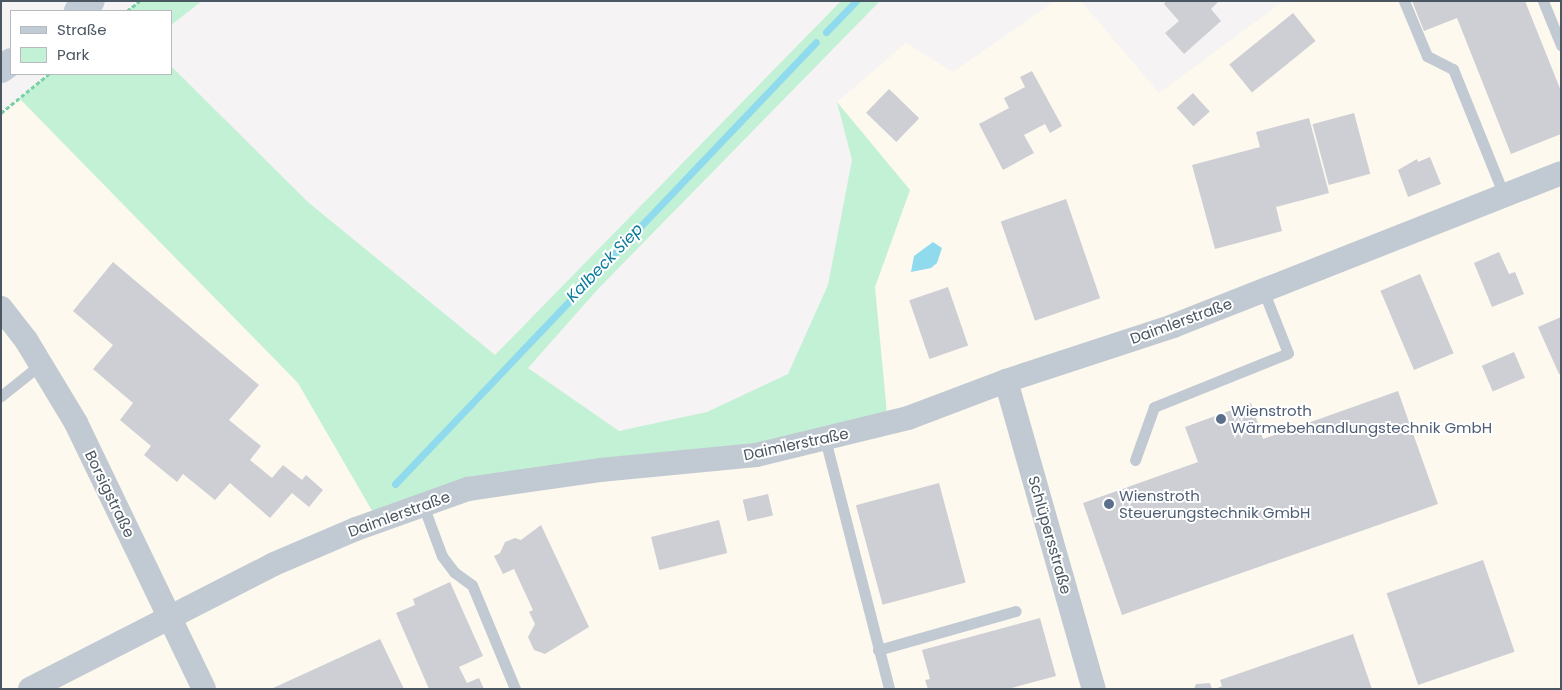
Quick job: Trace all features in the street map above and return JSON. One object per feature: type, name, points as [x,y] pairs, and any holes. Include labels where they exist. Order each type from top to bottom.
[{"type":"main road","points":[[79,10],[91,1]]},
{"type":"street","name":"Daimlerstraße","points":[[30,689],[169,616],[274,564],[356,529],[468,489],[600,470],[756,455],[908,418],[1006,381],[1173,326],[1561,173]]},
{"type":"street","name":"Borsigstraße","points":[[1,308],[41,364],[76,423],[204,689]]},
{"type":"street","name":"Schlüpersstraße","points":[[1006,381],[1094,689]]},
{"type":"lane","points":[[1404,1],[1427,56],[1453,68],[1504,195]]},
{"type":"lane","points":[[1543,1],[1561,46]]},
{"type":"lane","points":[[1135,460],[1154,407],[1288,353],[1262,290]]},
{"type":"lane","points":[[1,396],[41,364]]},
{"type":"lane","points":[[825,439],[889,689]]},
{"type":"lane","points":[[423,505],[442,556],[454,572],[472,585],[515,689]]},
{"type":"lane","points":[[878,650],[1016,611]]},
{"type":"path","points":[[128,10],[140,1]]},
{"type":"path","points":[[1,113],[48,75]]},
{"type":"shaded area","points":[[1055,1],[1081,1],[1159,93],[1284,1],[1561,1],[1561,689],[1,689],[1,113],[19,98],[298,383],[379,521],[415,508],[887,424],[875,287],[910,190],[837,102],[906,43],[953,72]]},
{"type":"green space","points":[[140,1],[202,1],[172,24],[172,10],[128,10]]},
{"type":"green space","points":[[841,1],[880,1],[598,289],[528,368],[619,431],[707,412],[788,374],[828,285],[852,160],[837,102],[910,190],[875,287],[888,424],[566,475],[378,521],[298,383],[19,98],[48,75],[172,75],[172,67],[309,203],[495,355]]},
{"type":"water","points":[[933,242],[942,248],[937,263],[931,268],[911,272],[914,256]]},
{"type":"building","points":[[1166,1],[1219,1],[1211,9],[1221,21],[1184,54],[1165,33],[1179,21],[1164,4]]},
{"type":"building","points":[[1412,1],[1525,1],[1561,91],[1561,134],[1511,154],[1457,18],[1424,31]]},
{"type":"building","points":[[1293,13],[1316,41],[1252,93],[1229,65]]},
{"type":"building","points":[[1032,71],[1062,126],[1050,133],[1045,124],[1024,135],[1034,153],[1003,170],[979,124],[1009,108],[1004,98],[1025,87],[1020,77]]},
{"type":"building","points":[[889,89],[919,118],[896,142],[866,113]]},
{"type":"building","points":[[1193,93],[1210,112],[1193,126],[1177,108]]},
{"type":"building","points":[[1354,113],[1370,174],[1329,185],[1312,124]]},
{"type":"building","points":[[1309,118],[1329,193],[1276,207],[1282,231],[1215,249],[1192,165],[1260,147],[1256,132]]},
{"type":"building","points":[[1430,157],[1441,184],[1408,197],[1398,170],[1417,159],[1418,162]]},
{"type":"building","points":[[1066,199],[1100,298],[1035,321],[1001,221]]},
{"type":"building","points":[[1499,252],[1509,274],[1515,272],[1524,294],[1492,307],[1474,263]]},
{"type":"building","points":[[113,262],[259,385],[229,420],[261,446],[250,460],[272,478],[283,465],[302,480],[306,475],[323,490],[309,507],[292,493],[270,518],[230,483],[215,500],[183,474],[177,482],[144,455],[151,446],[120,420],[133,403],[93,369],[113,345],[73,311]]},
{"type":"building","points":[[1420,274],[1454,353],[1414,370],[1380,291]]},
{"type":"building","points":[[948,287],[968,346],[929,359],[909,300]]},
{"type":"building","points":[[1561,317],[1561,374],[1559,374],[1538,327]]},
{"type":"building","points":[[1514,352],[1525,378],[1493,391],[1482,366]]},
{"type":"building","points":[[1398,391],[1438,504],[1122,615],[1083,503],[1198,462],[1185,427],[1251,403],[1263,439]]},
{"type":"building","points":[[939,483],[966,582],[883,605],[856,505]]},
{"type":"building","points":[[768,494],[773,515],[748,521],[743,500]]},
{"type":"building","points":[[719,520],[727,553],[659,570],[651,537]]},
{"type":"building","points":[[541,525],[589,627],[545,654],[534,650],[528,637],[535,624],[529,612],[533,610],[514,569],[503,574],[494,556],[500,553],[505,542],[515,538],[521,540]]},
{"type":"building","points":[[1483,560],[1515,652],[1418,685],[1387,593]]},
{"type":"building","points":[[450,582],[483,656],[459,667],[467,683],[479,678],[484,689],[429,689],[396,613],[415,605],[413,599]]},
{"type":"building","points":[[1040,618],[1056,676],[1008,689],[928,689],[925,680],[930,679],[922,650]]},
{"type":"building","points":[[1353,634],[1372,689],[1215,689],[1222,686],[1220,680]]},
{"type":"building","points":[[380,639],[404,689],[271,689],[343,656]]},
{"type":"building","points":[[1210,683],[1212,689],[1194,689],[1196,684]]},
{"type":"waterway","name":"Kalbeck Siep","points":[[826,32],[856,1]]},
{"type":"waterway","name":"Kalbeck Siep","points":[[395,484],[816,42]]},
{"type":"place","name":"Wienstroth Wärmebehandlungstechnik GmbH","points":[[1221,419]]},
{"type":"place","name":"Wienstroth Steuerungstechnik GmbH","points":[[1109,504]]}]
